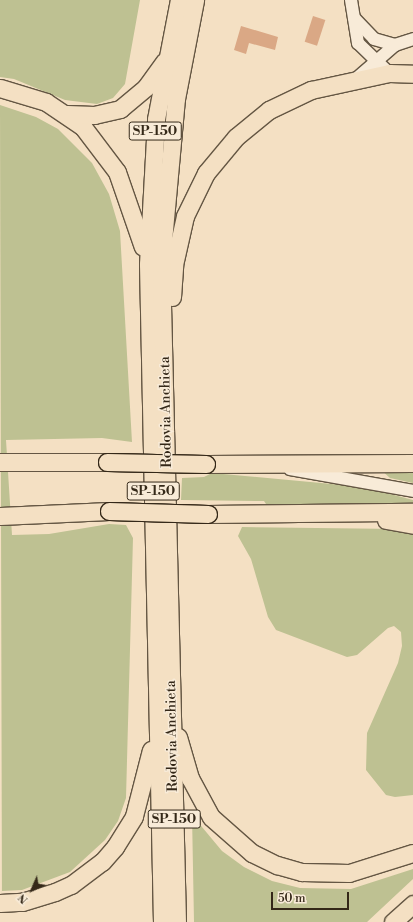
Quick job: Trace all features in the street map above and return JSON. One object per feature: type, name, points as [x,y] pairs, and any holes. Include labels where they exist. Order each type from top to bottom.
[{"type":"highway","name":"Rodovia Anchieta","points":[[177,922],[165,717],[148,264],[156,119],[179,0]]},
{"type":"highway","name":"Rodovia Anchieta","points":[[162,922],[165,717],[166,371],[161,263],[169,153],[195,0]]},
{"type":"highway","points":[[67,114],[94,115],[120,109],[146,87],[167,57]]},
{"type":"highway","points":[[166,371],[179,241],[185,216],[206,173],[236,137],[269,110],[311,90],[357,78],[389,73],[413,74]]},
{"type":"highway","points":[[0,88],[32,96],[67,114],[99,144],[117,172],[128,194],[148,264]]},
{"type":"highway","points":[[0,462],[107,462],[266,466],[412,463]]},
{"type":"highway","points":[[7,515],[108,511],[208,514],[349,514],[413,512]]},
{"type":"highway","points":[[349,514],[413,525]]},
{"type":"highway","points":[[165,717],[197,792],[211,817],[252,853],[277,865],[302,872],[349,873],[413,853]]},
{"type":"highway","points":[[3,903],[42,897],[71,885],[115,847],[139,803],[165,717]]},
{"type":"highway","points":[[393,922],[413,904]]},
{"type":"lane","points":[[351,0],[358,43],[389,73]]},
{"type":"lane","points":[[354,18],[374,39],[395,45]]},
{"type":"lane","points":[[357,78],[395,45],[413,39]]},
{"type":"lane","points":[[266,466],[413,490]]},
{"type":"green space","points":[[0,0],[140,0],[125,84],[113,98],[97,104],[65,100],[14,79],[0,77]]},
{"type":"green space","points":[[0,105],[36,117],[58,129],[92,163],[109,194],[120,231],[132,442],[102,438],[6,440],[12,535],[49,534],[109,524],[126,525],[133,538],[126,798],[118,821],[105,840],[70,872],[22,890],[2,891],[2,922]]},
{"type":"green space","points":[[380,469],[413,469],[413,483],[390,478]]},
{"type":"green space","points":[[212,473],[364,487],[413,500],[413,504],[268,507],[264,501],[181,500],[182,478],[204,477]]},
{"type":"green space","points":[[242,527],[399,529],[413,533],[413,795],[395,797],[386,795],[366,770],[367,733],[398,663],[402,646],[401,632],[394,626],[388,628],[357,655],[347,657],[276,630],[268,617],[251,559],[238,536]]},
{"type":"green space","points":[[192,815],[222,851],[244,867],[272,881],[300,888],[351,889],[413,869],[413,879],[367,922],[194,922]]},
{"type":"building","points":[[313,16],[325,20],[317,46],[305,42]]},
{"type":"building","points":[[241,26],[278,37],[275,50],[249,43],[246,54],[234,50]]}]
